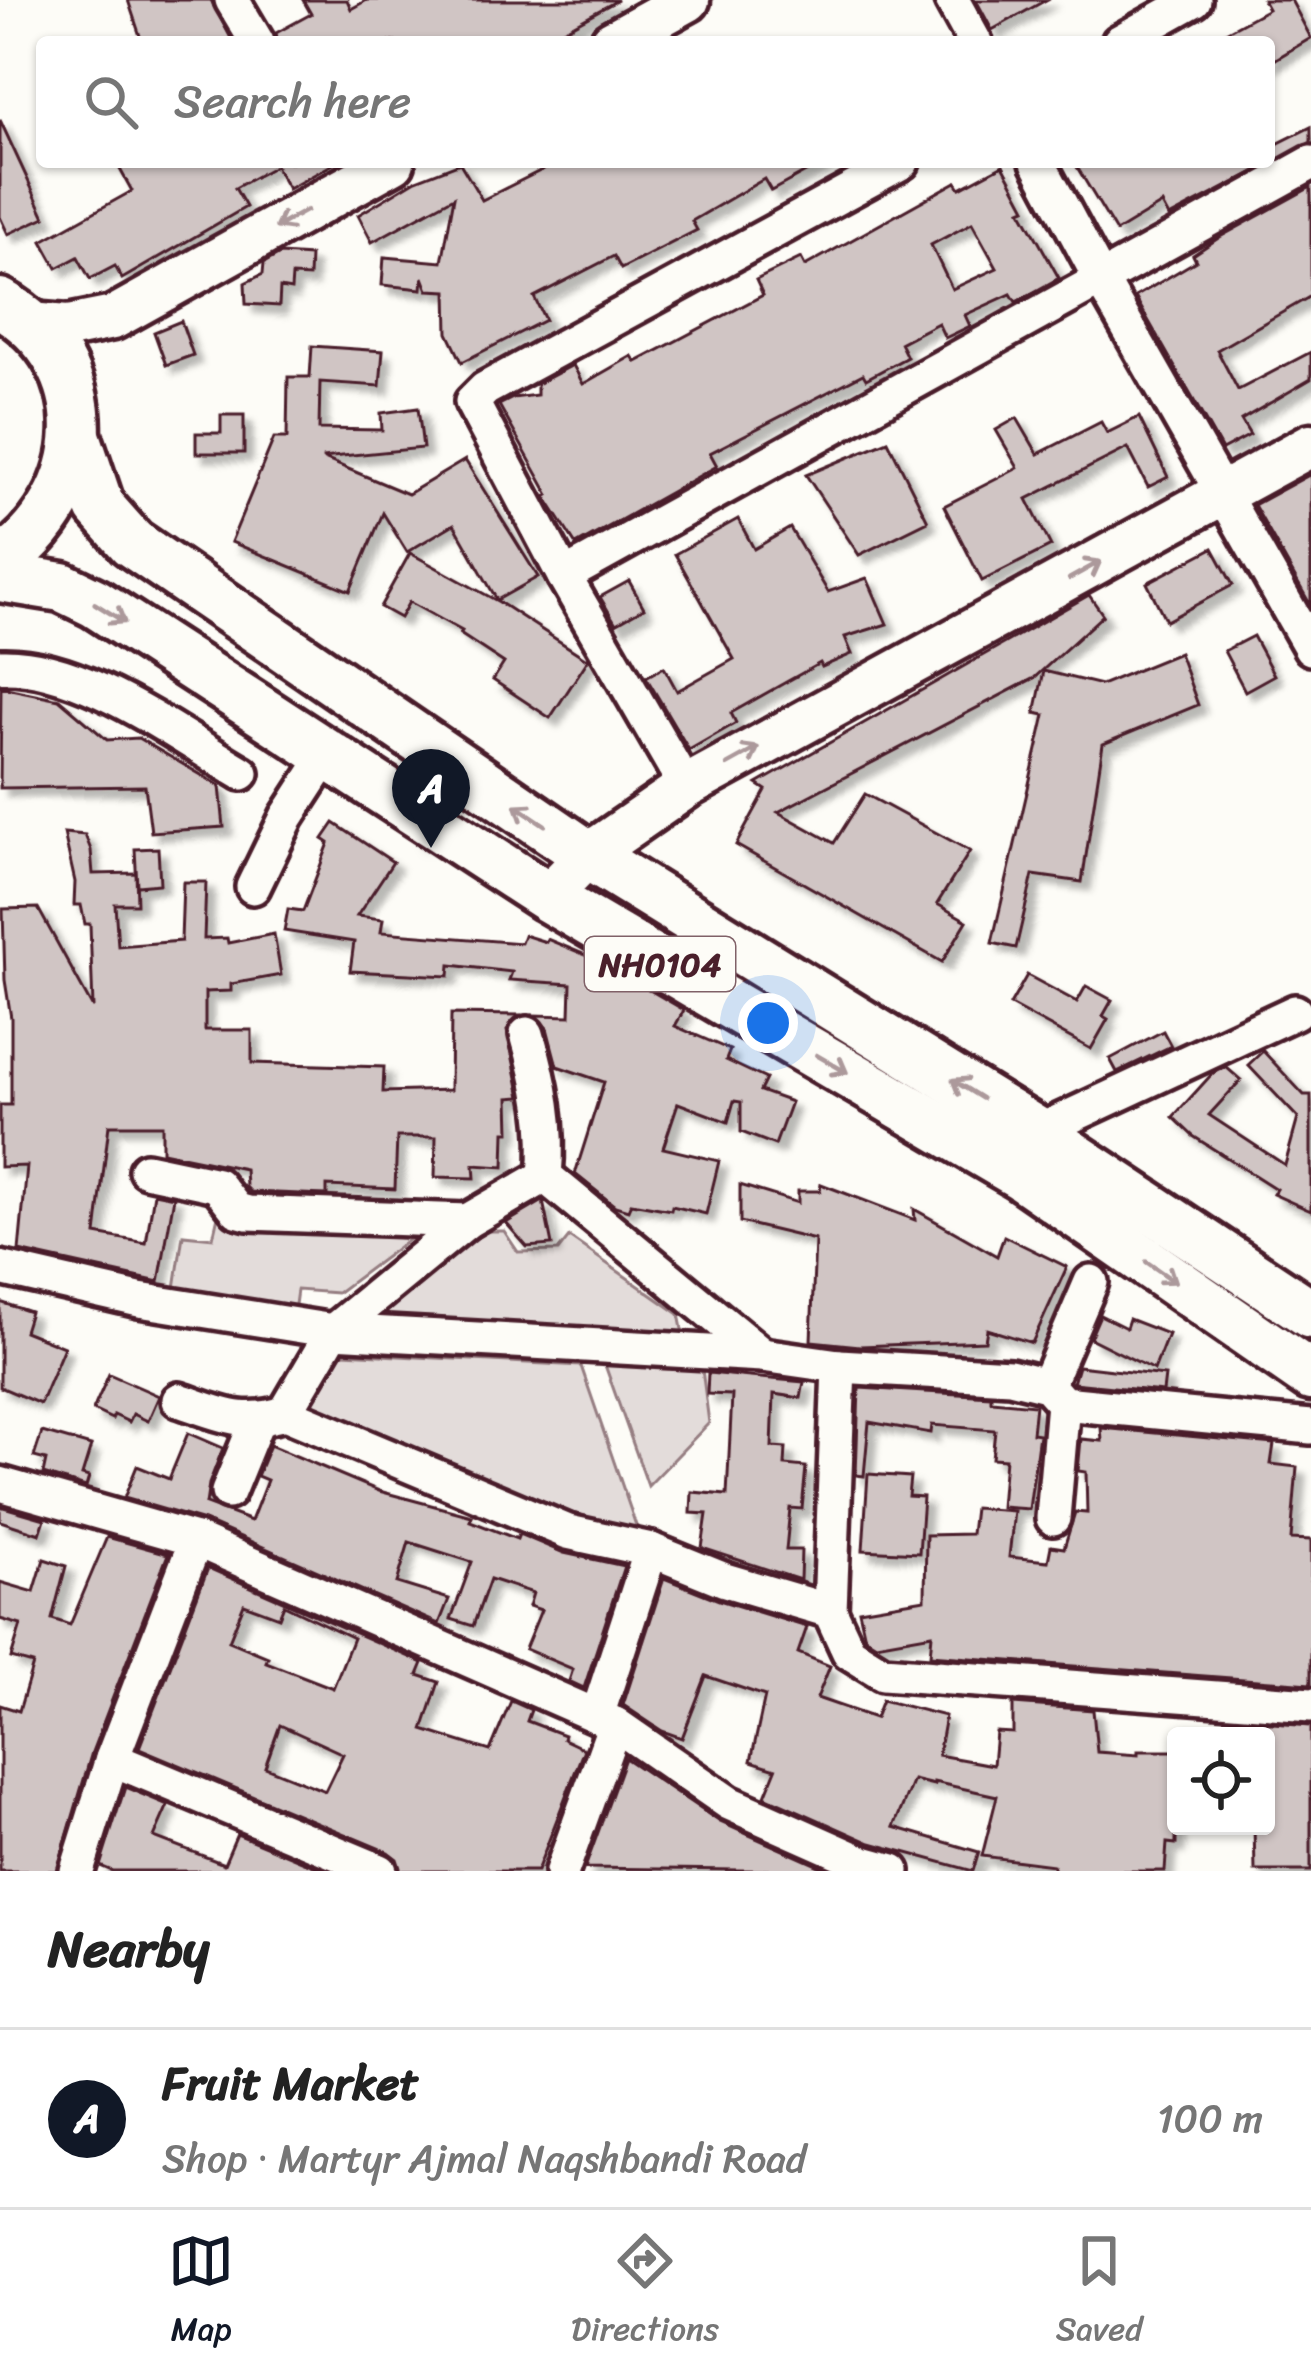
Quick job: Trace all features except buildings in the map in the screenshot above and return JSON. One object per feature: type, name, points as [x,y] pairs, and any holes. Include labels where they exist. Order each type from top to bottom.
[{"type":"highway","name":"NH0104","points":[[0,563],[46,523],[72,467],[76,436],[74,406],[64,375],[49,348],[14,314]]},
{"type":"highway","name":"NH0104","points":[[76,436],[100,507],[131,543],[587,855],[1037,1132],[1311,1314]]},
{"type":"highway","name":"NH0104","points":[[0,578],[62,587],[95,604],[547,897],[1021,1175],[1311,1376]]},
{"type":"main road","points":[[623,36],[688,0]]},
{"type":"main road","points":[[14,314],[68,327],[113,317],[337,175],[367,168]]},
{"type":"main road","points":[[547,897],[587,855],[686,787],[1311,445]]},
{"type":"street","points":[[232,0],[253,36]]},
{"type":"street","points":[[952,0],[972,36]]},
{"type":"street","points":[[1130,36],[1194,0]]},
{"type":"street","points":[[565,577],[1311,163]]},
{"type":"street","points":[[686,787],[565,577],[472,402],[485,389],[891,168]]},
{"type":"street","points":[[1041,168],[1311,649]]},
{"type":"street","points":[[0,666],[22,665],[94,688],[242,773]]},
{"type":"street","points":[[253,887],[287,817],[329,752]]},
{"type":"street","points":[[1037,1132],[1295,1012]]},
{"type":"street","points":[[527,1034],[544,1103],[545,1176]]},
{"type":"street","points":[[146,1170],[217,1185],[237,1210],[248,1213],[467,1221]]},
{"type":"street","points":[[228,1492],[271,1417],[333,1331],[467,1221],[545,1176]]},
{"type":"street","points":[[545,1176],[763,1355]]},
{"type":"street","points":[[0,1268],[139,1300],[333,1331],[763,1355],[839,1366],[1010,1376],[1055,1394],[1311,1427]]},
{"type":"street","points":[[1053,1518],[1055,1394],[1090,1282]]},
{"type":"street","points":[[839,1366],[830,1611],[849,1652],[883,1673],[1311,1705]]},
{"type":"street","points":[[179,1400],[229,1417],[271,1417],[568,1532],[651,1550],[725,1580],[830,1611]]},
{"type":"street","points":[[0,1484],[196,1540],[606,1720],[729,1802],[864,1863],[893,1871]]},
{"type":"street","points":[[80,1870],[112,1759],[196,1540]]},
{"type":"street","points":[[562,1871],[651,1550]]},
{"type":"street","points":[[112,1759],[380,1871]]},
{"type":"shaded area","points":[[218,1216],[424,1228],[337,1293],[297,1290],[294,1312],[174,1295],[183,1235],[213,1238]]},
{"type":"shaded area","points":[[466,1231],[504,1231],[518,1252],[558,1251],[569,1237],[679,1314],[684,1339],[348,1320]]},
{"type":"shaded area","points":[[324,1352],[581,1366],[641,1540],[293,1404]]},
{"type":"shaded area","points":[[605,1365],[702,1369],[709,1423],[648,1486]]},
{"type":"place","name":"Fruit Market","points":[[431,848]]}]
